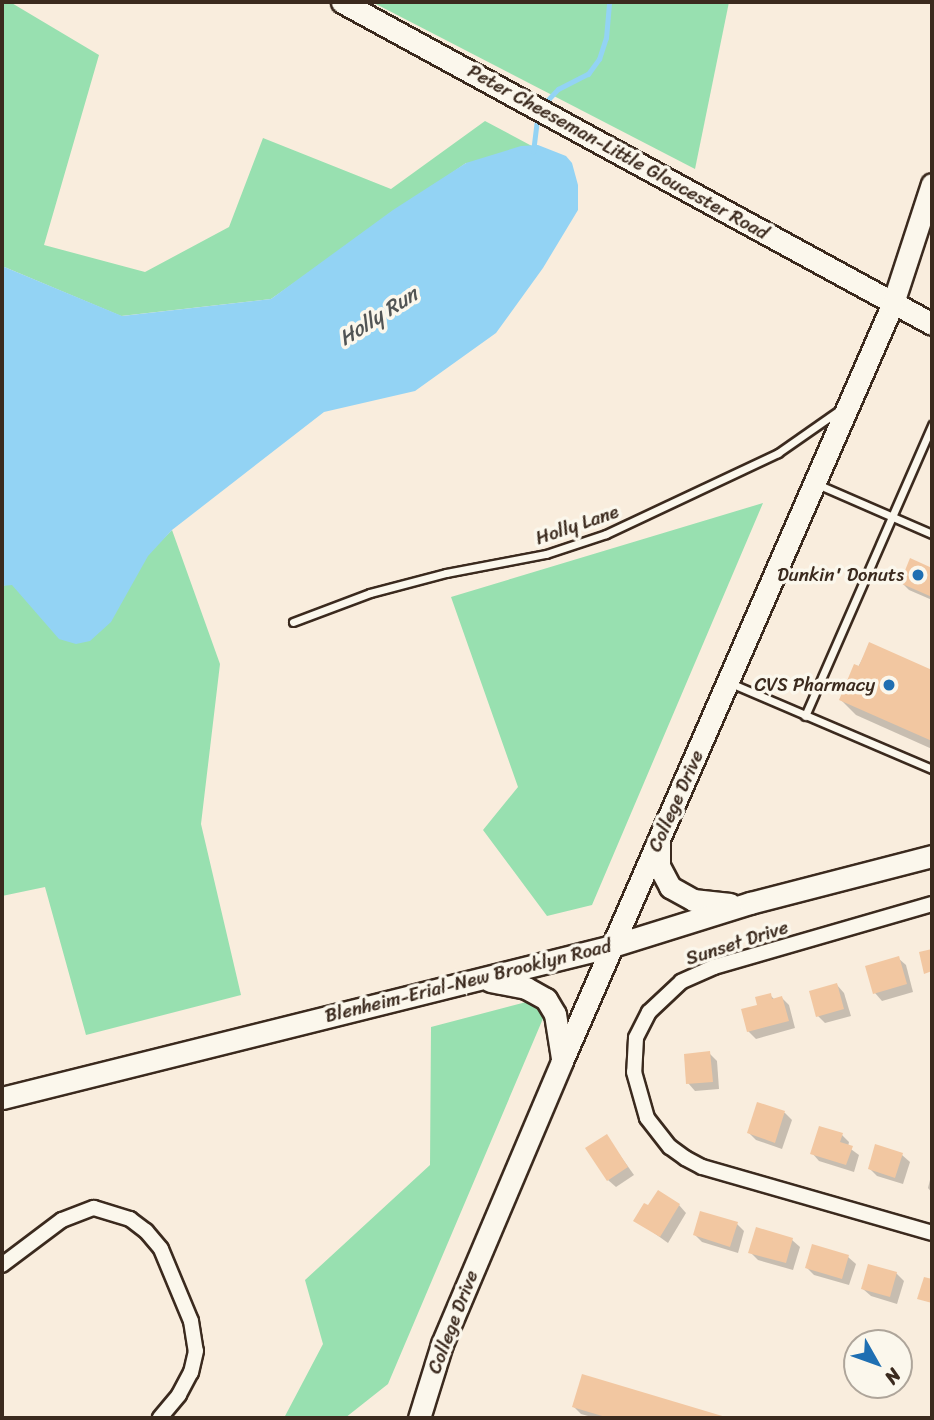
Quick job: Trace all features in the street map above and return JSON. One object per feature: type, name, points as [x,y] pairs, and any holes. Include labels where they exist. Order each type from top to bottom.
[{"type":"main road","name":"Peter Cheeseman-Little Gloucester Road","points":[[342,2],[932,324]]},
{"type":"main road","name":"College Drive","points":[[419,1418],[442,1345],[562,1061],[894,303],[932,184]]},
{"type":"main road","points":[[660,837],[659,866],[665,880],[676,892],[712,904],[750,903]]},
{"type":"main road","name":"Blenheim-Erial-New Brooklyn Road","points":[[2,1098],[612,946],[750,903],[932,856]]},
{"type":"main road","points":[[453,985],[502,982],[526,988],[546,999],[555,1014],[562,1061]]},
{"type":"street","name":"Sunset Drive","points":[[932,905],[714,967],[681,982],[649,1012],[636,1038],[634,1072],[647,1118],[670,1147],[685,1158],[702,1167],[932,1233]]},
{"type":"street","points":[[2,1265],[62,1220],[94,1208],[130,1219],[146,1231],[161,1249],[187,1310],[196,1350],[191,1372],[179,1395],[160,1418]]},
{"type":"lane","name":"Holly Lane","points":[[293,622],[370,593],[446,573],[546,554],[606,534],[778,453],[850,403]]},
{"type":"lane","points":[[805,716],[932,425]]},
{"type":"lane","points":[[815,483],[932,534]]},
{"type":"lane","points":[[727,682],[932,769]]},
{"type":"green space","points":[[2,2],[10,2],[99,55],[44,245],[145,272],[229,227],[263,138],[391,189],[485,121],[558,160],[466,163],[271,299],[121,316],[2,266]]},
{"type":"green space","points":[[372,2],[729,2],[695,169]]},
{"type":"green space","points":[[763,503],[592,905],[547,916],[483,830],[518,787],[451,597]]},
{"type":"green space","points":[[172,530],[220,664],[201,824],[241,995],[86,1035],[45,887],[2,896],[2,586],[161,541]]},
{"type":"green space","points":[[553,995],[388,1384],[345,1418],[284,1418],[323,1344],[305,1280],[430,1165],[431,1027]]},
{"type":"water","points":[[538,145],[566,156],[572,163],[578,185],[578,210],[543,268],[496,333],[415,391],[324,412],[172,530],[148,556],[111,622],[90,641],[76,644],[59,639],[12,585],[2,586],[2,266],[122,316],[271,299],[393,210],[466,163],[521,146]]},
{"type":"building","name":"Dunkin' Donuts","points":[[910,558],[932,568],[932,597],[900,583]]},
{"type":"building","name":"CVS Pharmacy","points":[[869,642],[932,670],[932,741],[839,700],[854,664],[859,666]]},
{"type":"building","points":[[932,949],[932,971],[924,974],[919,952]]},
{"type":"building","points":[[899,956],[907,984],[873,994],[865,966]]},
{"type":"building","points":[[837,983],[844,1009],[816,1017],[809,991]]},
{"type":"building","points":[[771,993],[772,999],[782,996],[789,1021],[747,1032],[741,1009],[757,1005],[755,997]]},
{"type":"building","points":[[710,1051],[713,1082],[686,1084],[684,1054]]},
{"type":"building","points":[[757,1102],[785,1111],[775,1143],[747,1133]]},
{"type":"building","points":[[819,1126],[843,1133],[840,1142],[853,1146],[846,1165],[810,1154]]},
{"type":"building","points":[[607,1134],[628,1167],[607,1181],[585,1148]]},
{"type":"building","points":[[875,1144],[903,1153],[895,1178],[868,1169]]},
{"type":"building","points":[[658,1190],[680,1204],[660,1237],[633,1221],[644,1203],[648,1205]]},
{"type":"building","points":[[700,1211],[738,1222],[730,1247],[693,1235]]},
{"type":"building","points":[[756,1227],[793,1238],[786,1263],[748,1253]]},
{"type":"building","points":[[812,1244],[849,1255],[842,1279],[805,1268]]},
{"type":"building","points":[[868,1264],[897,1272],[890,1297],[861,1289]]},
{"type":"building","points":[[924,1277],[932,1279],[932,1303],[917,1299]]},
{"type":"building","points":[[582,1374],[729,1418],[609,1418],[572,1407]]},
{"type":"waterway","name":"Holly Run","points":[[543,105],[558,89],[588,74],[599,59],[606,38],[609,2]]},
{"type":"waterway","name":"Holly Run","points":[[533,152],[538,114]]},
{"type":"place","name":"Dunkin' Donuts","points":[[918,575]]},
{"type":"place","name":"CVS Pharmacy","points":[[889,685]]}]
